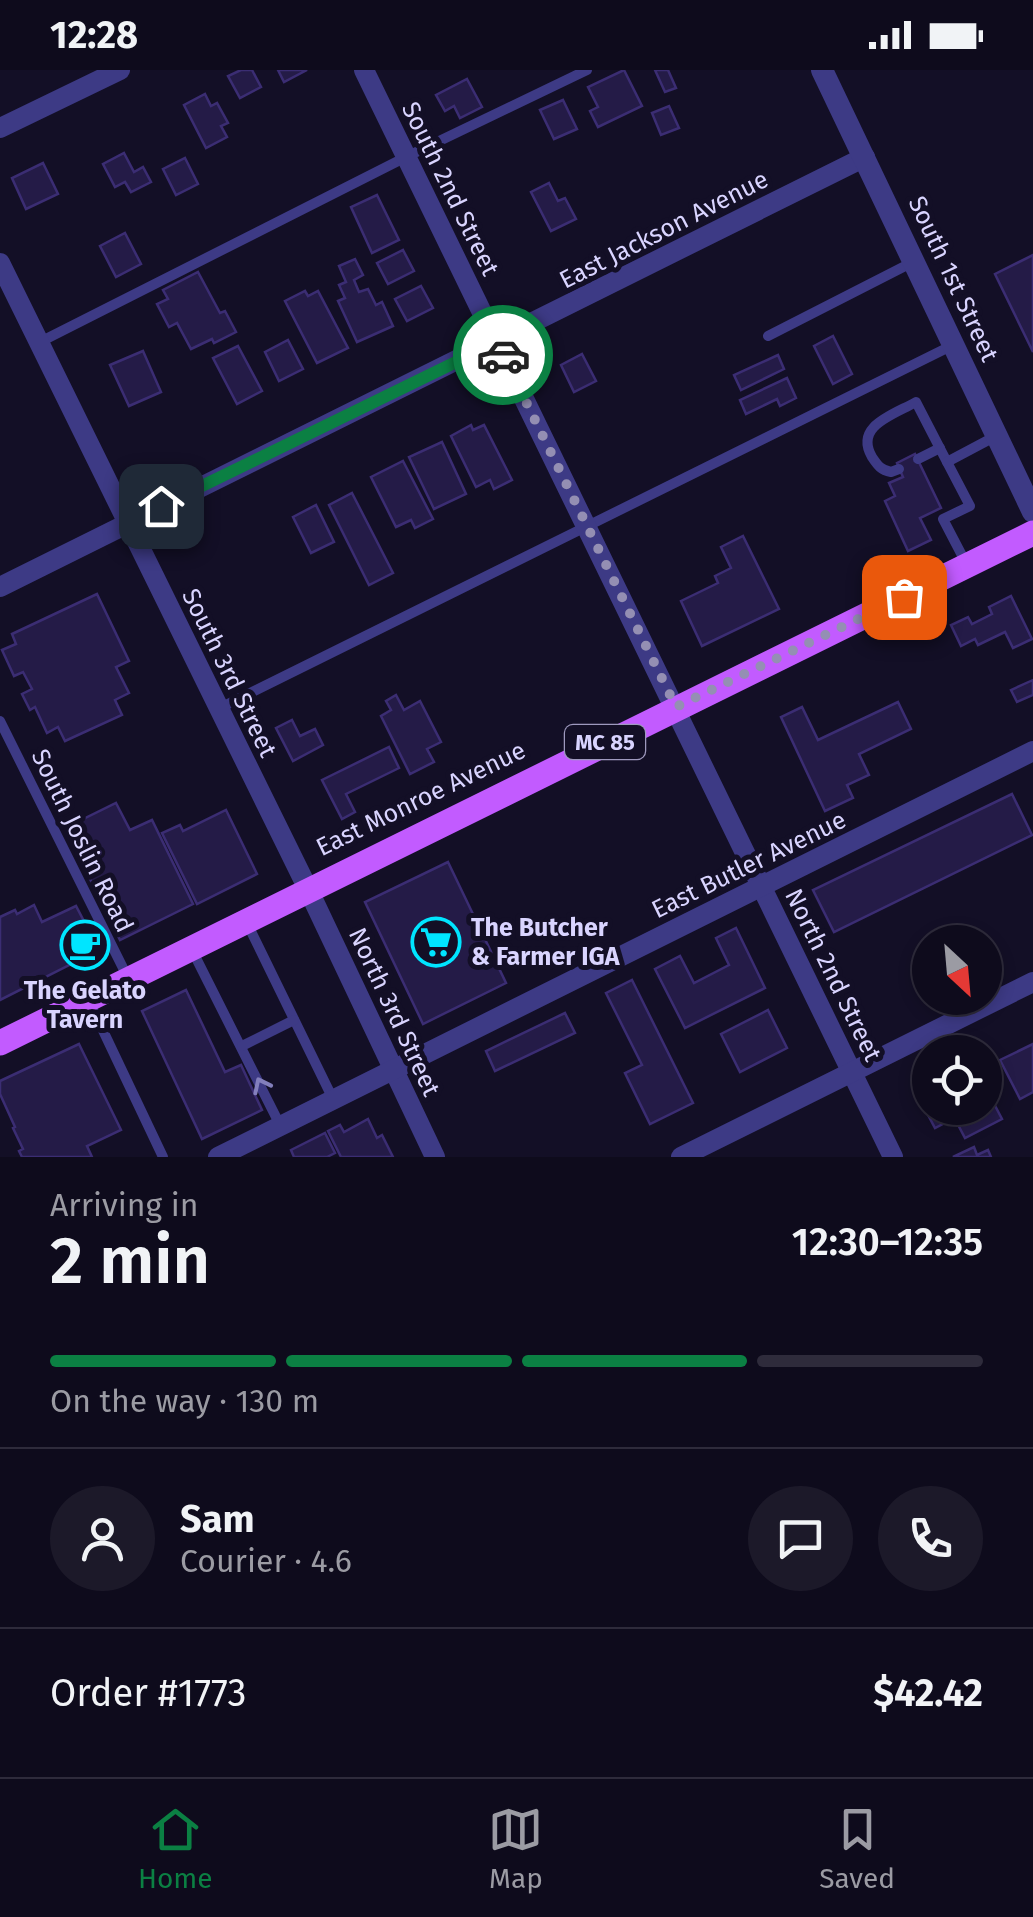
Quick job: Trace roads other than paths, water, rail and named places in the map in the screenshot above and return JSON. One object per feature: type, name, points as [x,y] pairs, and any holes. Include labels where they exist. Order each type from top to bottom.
[{"type":"main road","name":"East Monroe Avenue","points":[[0,1043],[1033,533]]},
{"type":"street","points":[[0,128],[120,70]]},
{"type":"street","name":"South 2nd Street","points":[[364,70],[676,707]]},
{"type":"street","name":"South 1st Street","points":[[822,70],[1033,512]]},
{"type":"street","name":"East Jackson Avenue","points":[[0,587],[866,156]]},
{"type":"street","name":"South 3rd Street","points":[[0,262],[308,889]]},
{"type":"street","name":"North 2nd Street","points":[[676,707],[893,1157]]},
{"type":"street","name":"East Butler Avenue","points":[[218,1157],[1033,751]]},
{"type":"street","name":"North 3rd Street","points":[[308,889],[435,1157]]},
{"type":"street","points":[[680,1157],[1033,982]]},
{"type":"lane","points":[[40,342],[587,70]]},
{"type":"lane","points":[[768,336],[914,262]]},
{"type":"lane","points":[[218,708],[954,345]]},
{"type":"lane","points":[[900,468],[891,472],[880,468],[866,444],[868,433],[916,402],[970,506],[943,519],[967,564]]},
{"type":"lane","points":[[948,462],[997,436]]},
{"type":"lane","points":[[918,459],[940,448]]},
{"type":"lane","name":"South Joslin Road","points":[[0,720],[128,978]]},
{"type":"lane","points":[[246,920],[332,1099]]},
{"type":"lane","points":[[190,947],[280,1125]]},
{"type":"lane","points":[[88,1000],[163,1157]]},
{"type":"lane","points":[[242,1046],[294,1020]]},
{"type":"place","name":"The Butcher & Farmer IGA","points":[[436,942]]},
{"type":"place","name":"The Gelato Tavern","points":[[85,945]]}]
